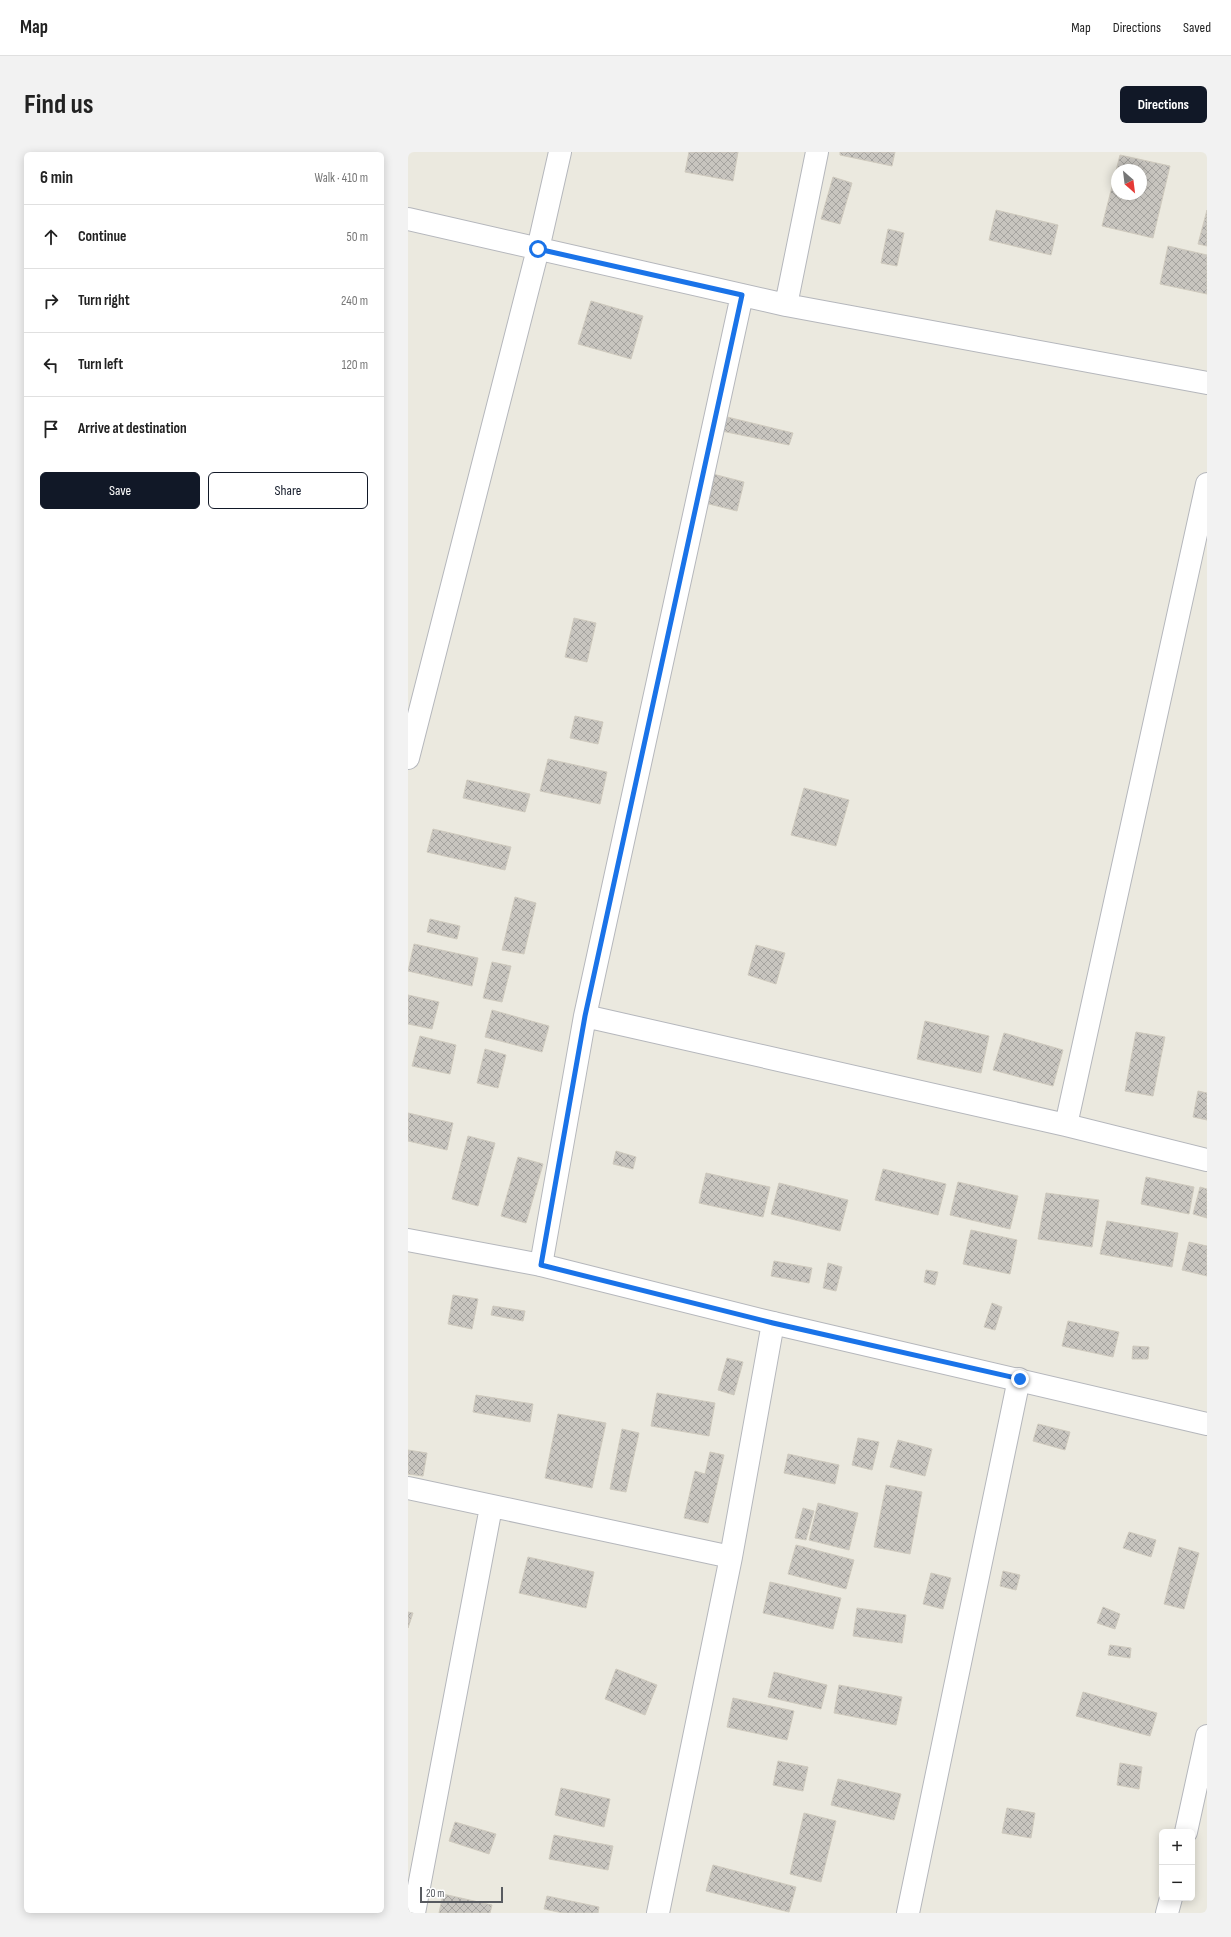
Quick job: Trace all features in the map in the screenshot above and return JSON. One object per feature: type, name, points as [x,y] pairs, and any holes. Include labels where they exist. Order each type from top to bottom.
[{"type":"street","points":[[408,758],[538,249],[560,152]]},
{"type":"street","points":[[786,305],[817,152]]},
{"type":"street","points":[[408,220],[786,305],[1207,383]]},
{"type":"street","points":[[541,1265],[585,1016],[742,295]]},
{"type":"street","points":[[1066,1126],[1207,484]]},
{"type":"street","points":[[585,1016],[1066,1126],[1207,1160]]},
{"type":"street","points":[[408,1240],[541,1265],[773,1323],[1020,1379],[1207,1424]]},
{"type":"street","points":[[658,1913],[731,1557],[773,1323]]},
{"type":"street","points":[[908,1913],[1020,1379]]},
{"type":"street","points":[[408,1488],[491,1507],[731,1557]]},
{"type":"street","points":[[414,1913],[491,1507]]},
{"type":"street","points":[[1187,1829],[1206,1748]]},
{"type":"street","points":[[1167,1913],[1170,1901]]},
{"type":"building","points":[[689,152],[738,152],[733,181],[685,172]]},
{"type":"building","points":[[840,152],[895,152],[892,166],[840,155]]},
{"type":"building","points":[[1120,155],[1170,166],[1153,238],[1102,226],[1111,190],[1111,200],[1147,200],[1147,164],[1118,164]]},
{"type":"building","points":[[833,177],[852,183],[840,224],[821,219]]},
{"type":"building","points":[[996,210],[1058,225],[1051,255],[989,240]]},
{"type":"building","points":[[1207,210],[1207,246],[1198,244]]},
{"type":"building","points":[[888,229],[904,233],[897,266],[881,263]]},
{"type":"building","points":[[1168,246],[1207,255],[1207,294],[1160,284]]},
{"type":"building","points":[[591,301],[643,316],[631,359],[578,344]]},
{"type":"building","points":[[715,414],[793,433],[789,445],[712,429]]},
{"type":"building","points":[[709,473],[744,482],[737,511],[701,502]]},
{"type":"building","points":[[574,618],[596,623],[587,662],[565,657]]},
{"type":"building","points":[[575,716],[603,722],[598,744],[570,738]]},
{"type":"building","points":[[548,759],[607,772],[600,804],[540,791]]},
{"type":"building","points":[[467,780],[530,794],[525,812],[463,798]]},
{"type":"building","points":[[804,788],[849,800],[836,846],[791,835]]},
{"type":"building","points":[[433,829],[511,847],[505,870],[427,852]]},
{"type":"building","points":[[515,897],[536,903],[524,954],[502,950]]},
{"type":"building","points":[[430,919],[460,926],[457,939],[427,932]]},
{"type":"building","points":[[414,944],[478,958],[472,986],[408,971]]},
{"type":"building","points":[[756,945],[785,953],[776,984],[748,975]]},
{"type":"building","points":[[492,962],[511,966],[502,1002],[483,998]]},
{"type":"building","points":[[408,995],[439,1002],[432,1029],[408,1024]]},
{"type":"building","points":[[492,1010],[549,1026],[542,1052],[485,1037]]},
{"type":"building","points":[[925,1021],[989,1036],[981,1073],[917,1059]]},
{"type":"building","points":[[1136,1032],[1165,1037],[1153,1096],[1125,1091]]},
{"type":"building","points":[[1004,1033],[1063,1050],[1053,1086],[993,1070]]},
{"type":"building","points":[[420,1036],[456,1045],[450,1074],[412,1066]]},
{"type":"building","points":[[485,1049],[506,1055],[498,1088],[477,1083]]},
{"type":"building","points":[[1198,1091],[1207,1093],[1207,1120],[1193,1117]]},
{"type":"building","points":[[408,1113],[453,1123],[447,1150],[408,1141]]},
{"type":"building","points":[[468,1136],[495,1143],[478,1206],[452,1199]]},
{"type":"building","points":[[616,1151],[636,1157],[633,1169],[613,1164]]},
{"type":"building","points":[[518,1157],[543,1164],[526,1223],[501,1216]]},
{"type":"building","points":[[883,1169],[946,1184],[938,1215],[875,1200]]},
{"type":"building","points":[[706,1173],[770,1187],[763,1217],[699,1203]]},
{"type":"building","points":[[1146,1177],[1194,1187],[1189,1214],[1141,1204]]},
{"type":"building","points":[[958,1182],[1018,1196],[1010,1229],[950,1215]]},
{"type":"building","points":[[779,1183],[848,1200],[840,1231],[771,1214]]},
{"type":"building","points":[[1200,1187],[1207,1189],[1207,1218],[1193,1214]]},
{"type":"building","points":[[1046,1193],[1099,1200],[1092,1247],[1038,1239]]},
{"type":"building","points":[[1107,1221],[1178,1233],[1172,1267],[1100,1254]]},
{"type":"building","points":[[971,1230],[1017,1240],[1010,1274],[963,1264]]},
{"type":"building","points":[[1189,1242],[1207,1246],[1207,1276],[1182,1270]]},
{"type":"building","points":[[774,1261],[812,1268],[809,1283],[771,1276]]},
{"type":"building","points":[[828,1263],[842,1267],[836,1291],[823,1288]]},
{"type":"building","points":[[926,1270],[938,1272],[935,1285],[924,1282]]},
{"type":"building","points":[[453,1295],[478,1299],[472,1329],[448,1324]]},
{"type":"building","points":[[992,1303],[1002,1307],[995,1330],[984,1327]]},
{"type":"building","points":[[493,1306],[525,1311],[523,1321],[491,1315]]},
{"type":"building","points":[[1068,1321],[1119,1332],[1113,1357],[1062,1346]]},
{"type":"building","points":[[1133,1346],[1149,1347],[1148,1359],[1132,1359]]},
{"type":"building","points":[[727,1358],[743,1362],[734,1395],[718,1390]]},
{"type":"building","points":[[657,1393],[715,1403],[709,1436],[651,1426]]},
{"type":"building","points":[[476,1395],[533,1404],[530,1422],[473,1412]]},
{"type":"building","points":[[558,1414],[606,1423],[592,1488],[545,1478]]},
{"type":"building","points":[[1038,1424],[1070,1432],[1065,1450],[1033,1441]]},
{"type":"building","points":[[622,1429],[639,1433],[626,1492],[610,1489]]},
{"type":"building","points":[[858,1438],[879,1442],[872,1470],[852,1465]]},
{"type":"building","points":[[898,1440],[932,1449],[925,1476],[890,1467]]},
{"type":"building","points":[[408,1450],[427,1453],[423,1476],[408,1474]]},
{"type":"building","points":[[710,1452],[724,1455],[708,1523],[684,1518],[695,1471],[705,1474]]},
{"type":"building","points":[[788,1454],[839,1465],[835,1484],[784,1473]]},
{"type":"building","points":[[886,1485],[922,1492],[910,1554],[874,1547]]},
{"type":"building","points":[[818,1503],[858,1513],[849,1550],[809,1540]]},
{"type":"building","points":[[803,1508],[814,1511],[806,1540],[795,1538]]},
{"type":"building","points":[[1129,1532],[1156,1540],[1151,1557],[1123,1548]]},
{"type":"building","points":[[796,1545],[854,1560],[846,1589],[788,1574]]},
{"type":"building","points":[[1179,1547],[1199,1553],[1184,1609],[1164,1604]]},
{"type":"building","points":[[528,1557],[594,1572],[586,1608],[519,1593]]},
{"type":"building","points":[[1003,1571],[1020,1575],[1016,1590],[1000,1586]]},
{"type":"building","points":[[931,1573],[951,1578],[943,1609],[923,1604]]},
{"type":"building","points":[[770,1582],[841,1598],[833,1629],[763,1613]]},
{"type":"building","points":[[1103,1607],[1120,1614],[1115,1629],[1097,1623]]},
{"type":"building","points":[[857,1608],[906,1615],[902,1643],[853,1636]]},
{"type":"building","points":[[408,1612],[413,1613],[408,1628]]},
{"type":"building","points":[[1110,1645],[1131,1648],[1130,1658],[1108,1655]]},
{"type":"building","points":[[616,1669],[657,1685],[645,1715],[605,1699]]},
{"type":"building","points":[[774,1672],[827,1685],[821,1709],[768,1697]]},
{"type":"building","points":[[839,1685],[902,1697],[896,1725],[834,1713]]},
{"type":"building","points":[[1083,1692],[1157,1713],[1150,1736],[1076,1716]]},
{"type":"building","points":[[733,1698],[794,1711],[787,1740],[727,1727]]},
{"type":"building","points":[[778,1761],[808,1767],[803,1791],[773,1785]]},
{"type":"building","points":[[1120,1763],[1142,1767],[1139,1789],[1117,1785]]},
{"type":"building","points":[[838,1779],[901,1794],[894,1820],[831,1805]]},
{"type":"building","points":[[561,1788],[610,1799],[604,1827],[555,1815]]},
{"type":"building","points":[[1007,1808],[1035,1813],[1031,1838],[1002,1833]]},
{"type":"building","points":[[804,1813],[836,1821],[821,1882],[790,1874]]},
{"type":"building","points":[[455,1822],[496,1834],[489,1854],[449,1841]]},
{"type":"building","points":[[554,1835],[613,1846],[608,1870],[549,1859]]},
{"type":"building","points":[[713,1865],[796,1887],[789,1912],[706,1891]]},
{"type":"building","points":[[443,1894],[492,1905],[490,1913],[439,1913]]},
{"type":"building","points":[[547,1896],[599,1907],[598,1913],[563,1913],[544,1909]]},
{"type":"route","points":[[538,249],[742,295],[585,1016],[541,1265],[773,1323],[1020,1379]]}]
